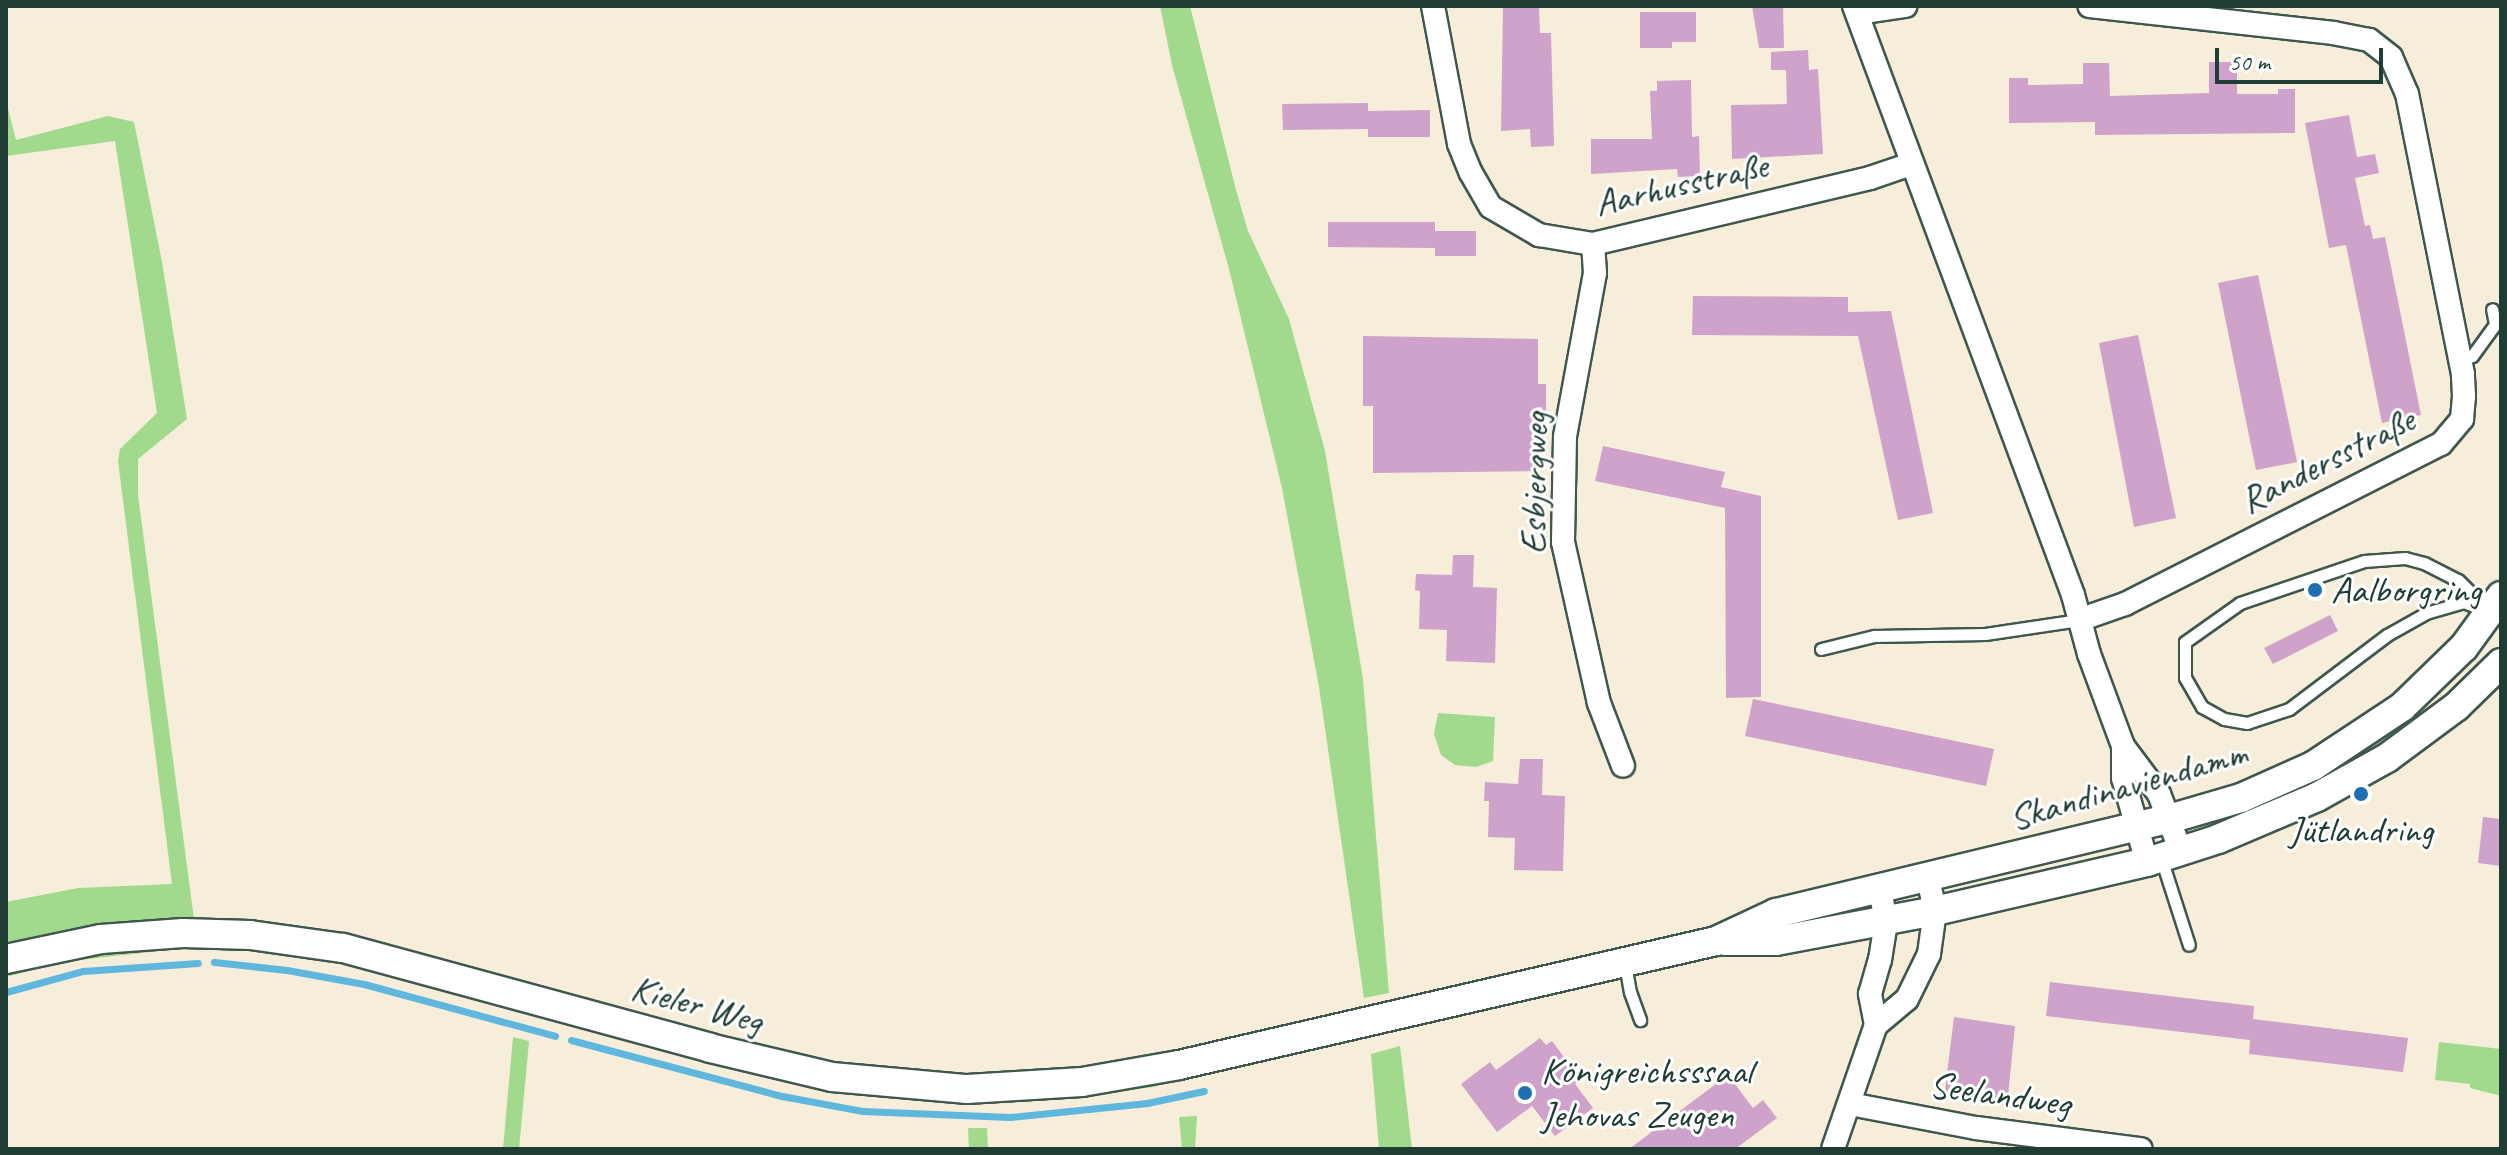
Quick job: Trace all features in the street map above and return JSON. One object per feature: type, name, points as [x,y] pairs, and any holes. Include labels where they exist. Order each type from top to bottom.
[{"type":"street","name":"Aarhusstraße","points":[[1433,6],[1459,144],[1491,207],[1539,235],[1593,244],[1870,178],[1911,164]]},
{"type":"street","points":[[1905,6],[1856,10],[2058,552],[2123,746],[2123,778],[2137,827],[2163,857]]},
{"type":"street","name":"Randersstraße","points":[[2079,620],[2116,608],[2441,444],[2462,419],[2464,396],[2460,361],[2407,94],[2391,57],[2369,40],[2334,33],[2089,6]]},
{"type":"street","name":"Esbjergweg","points":[[1593,244],[1595,273],[1565,437],[1563,542],[1599,703],[1623,766]]},
{"type":"street","name":"Skandinaviendamm","points":[[1372,1019],[1716,941],[1770,915],[2169,819],[2279,782],[2363,736],[2435,677],[2498,610]]},
{"type":"street","name":"Skandinaviendamm","points":[[1716,941],[1776,941],[1886,921],[2163,857],[2278,815],[2353,778],[2416,739],[2456,707],[2501,663]]},
{"type":"street","points":[[2123,746],[2145,773],[2169,819],[2163,857]]},
{"type":"street","points":[[1876,1025],[1907,999],[1929,954],[1935,911],[1928,878]]},
{"type":"street","points":[[1833,1149],[1876,1025],[1870,994],[1880,960],[1886,921],[1880,890]]},
{"type":"street","name":"Kieler Weg","points":[[6,959],[66,943],[140,935],[217,933],[287,939],[373,956],[791,1069],[872,1083],[921,1087],[1036,1087],[1097,1080],[1179,1065],[1372,1019]]},
{"type":"street","name":"Seelandweg","points":[[1850,1104],[1961,1126],[2141,1149]]},
{"type":"lane","points":[[2460,361],[2472,356],[2495,324],[2492,309]]},
{"type":"lane","points":[[2405,558],[2424,563],[2458,580],[2498,610],[2464,602],[2428,612],[2387,635],[2289,709],[2247,723],[2224,719],[2202,707],[2185,677],[2185,642],[2240,603],[2364,561],[2405,558]]},
{"type":"lane","points":[[1821,649],[1874,636],[1996,633],[2079,620]]},
{"type":"lane","points":[[2163,857],[2189,945]]},
{"type":"lane","points":[[1625,963],[1630,992],[1640,1020]]},
{"type":"green space","points":[[1160,6],[1190,6],[1248,231],[1289,319],[1325,451],[1363,679],[1389,993],[1364,998],[1319,687],[1282,488],[1229,269],[1172,65]]},
{"type":"green space","points":[[6,101],[16,140],[108,116],[134,122],[162,262],[187,419],[138,459],[138,495],[194,919],[107,924],[6,942],[6,902],[78,888],[172,884],[118,461],[120,449],[157,413],[115,141],[6,156]]},
{"type":"green space","points":[[1438,713],[1495,717],[1493,761],[1476,767],[1455,765],[1441,755],[1434,734]]},
{"type":"green space","points":[[176,945],[177,949],[62,962],[6,977],[6,973],[35,964],[88,953]]},
{"type":"green space","points":[[580,1024],[862,1093],[953,1100],[953,1103],[816,1089],[662,1051],[579,1027]]},
{"type":"green space","points":[[513,1037],[529,1041],[519,1149],[503,1149]]},
{"type":"green space","points":[[2439,1042],[2501,1049],[2501,1096],[2470,1088],[2470,1084],[2435,1080]]},
{"type":"green space","points":[[1400,1046],[1412,1149],[1379,1149],[1371,1054]]},
{"type":"green space","points":[[1260,1060],[1153,1087],[1095,1095],[1095,1092]]},
{"type":"green space","points":[[1197,1116],[1195,1149],[1182,1149],[1179,1117]]},
{"type":"green space","points":[[968,1128],[987,1128],[988,1149],[969,1149]]},
{"type":"building","points":[[1503,6],[1539,6],[1540,33],[1551,33],[1554,146],[1531,147],[1530,129],[1501,131]]},
{"type":"building","points":[[1752,6],[1783,6],[1784,48],[1759,48]]},
{"type":"building","points":[[1640,12],[1696,12],[1696,42],[1672,42],[1672,48],[1640,48]]},
{"type":"building","points":[[1808,50],[1809,70],[1818,69],[1823,154],[1732,159],[1731,105],[1787,104],[1786,70],[1771,70],[1771,52]]},
{"type":"building","points":[[2209,62],[2237,62],[2237,94],[2278,94],[2278,89],[2295,89],[2295,133],[2095,135],[2095,122],[2009,123],[2009,78],[2028,78],[2028,85],[2083,84],[2083,63],[2109,63],[2110,96],[2209,93]]},
{"type":"building","points":[[1691,80],[1692,137],[1699,136],[1700,176],[1678,177],[1677,169],[1591,174],[1591,139],[1652,139],[1650,91],[1657,91],[1657,81]]},
{"type":"building","points":[[1368,103],[1368,111],[1430,110],[1430,137],[1368,137],[1368,129],[1283,130],[1282,104]]},
{"type":"building","points":[[2349,115],[2357,157],[2375,154],[2379,173],[2355,178],[2365,226],[2370,225],[2373,239],[2385,237],[2421,415],[2382,423],[2346,245],[2329,248],[2305,123]]},
{"type":"building","points":[[1328,222],[1435,222],[1435,231],[1476,231],[1476,256],[1435,256],[1435,248],[1328,247]]},
{"type":"building","points":[[2258,275],[2297,462],[2256,470],[2218,283]]},
{"type":"building","points":[[1693,296],[1848,297],[1848,312],[1891,311],[1933,513],[1898,520],[1858,336],[1692,335]]},
{"type":"building","points":[[2138,335],[2176,518],[2134,527],[2099,343]]},
{"type":"building","points":[[1363,336],[1538,339],[1538,384],[1546,384],[1546,425],[1541,425],[1541,471],[1373,473],[1373,406],[1363,406]]},
{"type":"building","points":[[1603,446],[1725,472],[1721,487],[1761,496],[1761,697],[1726,698],[1725,508],[1595,481]]},
{"type":"building","points":[[1453,555],[1474,555],[1473,587],[1497,588],[1495,663],[1446,661],[1447,630],[1419,629],[1420,591],[1415,590],[1416,574],[1452,575]]},
{"type":"building","points":[[2330,615],[2338,631],[2273,664],[2264,648]]},
{"type":"building","points":[[1753,699],[1994,749],[1986,786],[1745,736]]},
{"type":"building","points":[[1520,759],[1543,759],[1542,795],[1565,796],[1563,871],[1514,870],[1515,838],[1488,837],[1489,801],[1484,801],[1485,782],[1518,784]]},
{"type":"building","points":[[2483,817],[2501,819],[2501,866],[2478,863]]},
{"type":"building","points":[[2050,982],[2254,1006],[2253,1019],[2408,1038],[2403,1072],[2249,1054],[2250,1040],[2046,1016]]},
{"type":"building","points":[[1954,1017],[2015,1026],[2007,1106],[1944,1098]]},
{"type":"building","name":"Königreichsssaal Jehovas Zeugen","points":[[1540,1038],[1546,1045],[1552,1041],[1581,1080],[1575,1084],[1593,1108],[1555,1136],[1532,1106],[1497,1132],[1461,1084],[1490,1062],[1496,1070]]},
{"type":"building","points":[[1728,1075],[1753,1108],[1763,1100],[1777,1118],[1735,1149],[1629,1149]]},
{"type":"waterway","points":[[214,962],[287,970],[364,984],[555,1036]]},
{"type":"waterway","points":[[6,992],[83,971],[198,963]]},
{"type":"waterway","points":[[571,1040],[782,1096],[862,1111],[1010,1117],[1147,1103],[1204,1091]]},
{"type":"place","name":"Aalborgring","points":[[2315,590]]},
{"type":"place","name":"Jütlandring","points":[[2361,794]]},
{"type":"place","name":"Königreichsssaal Jehovas Zeugen","points":[[1525,1093]]}]
